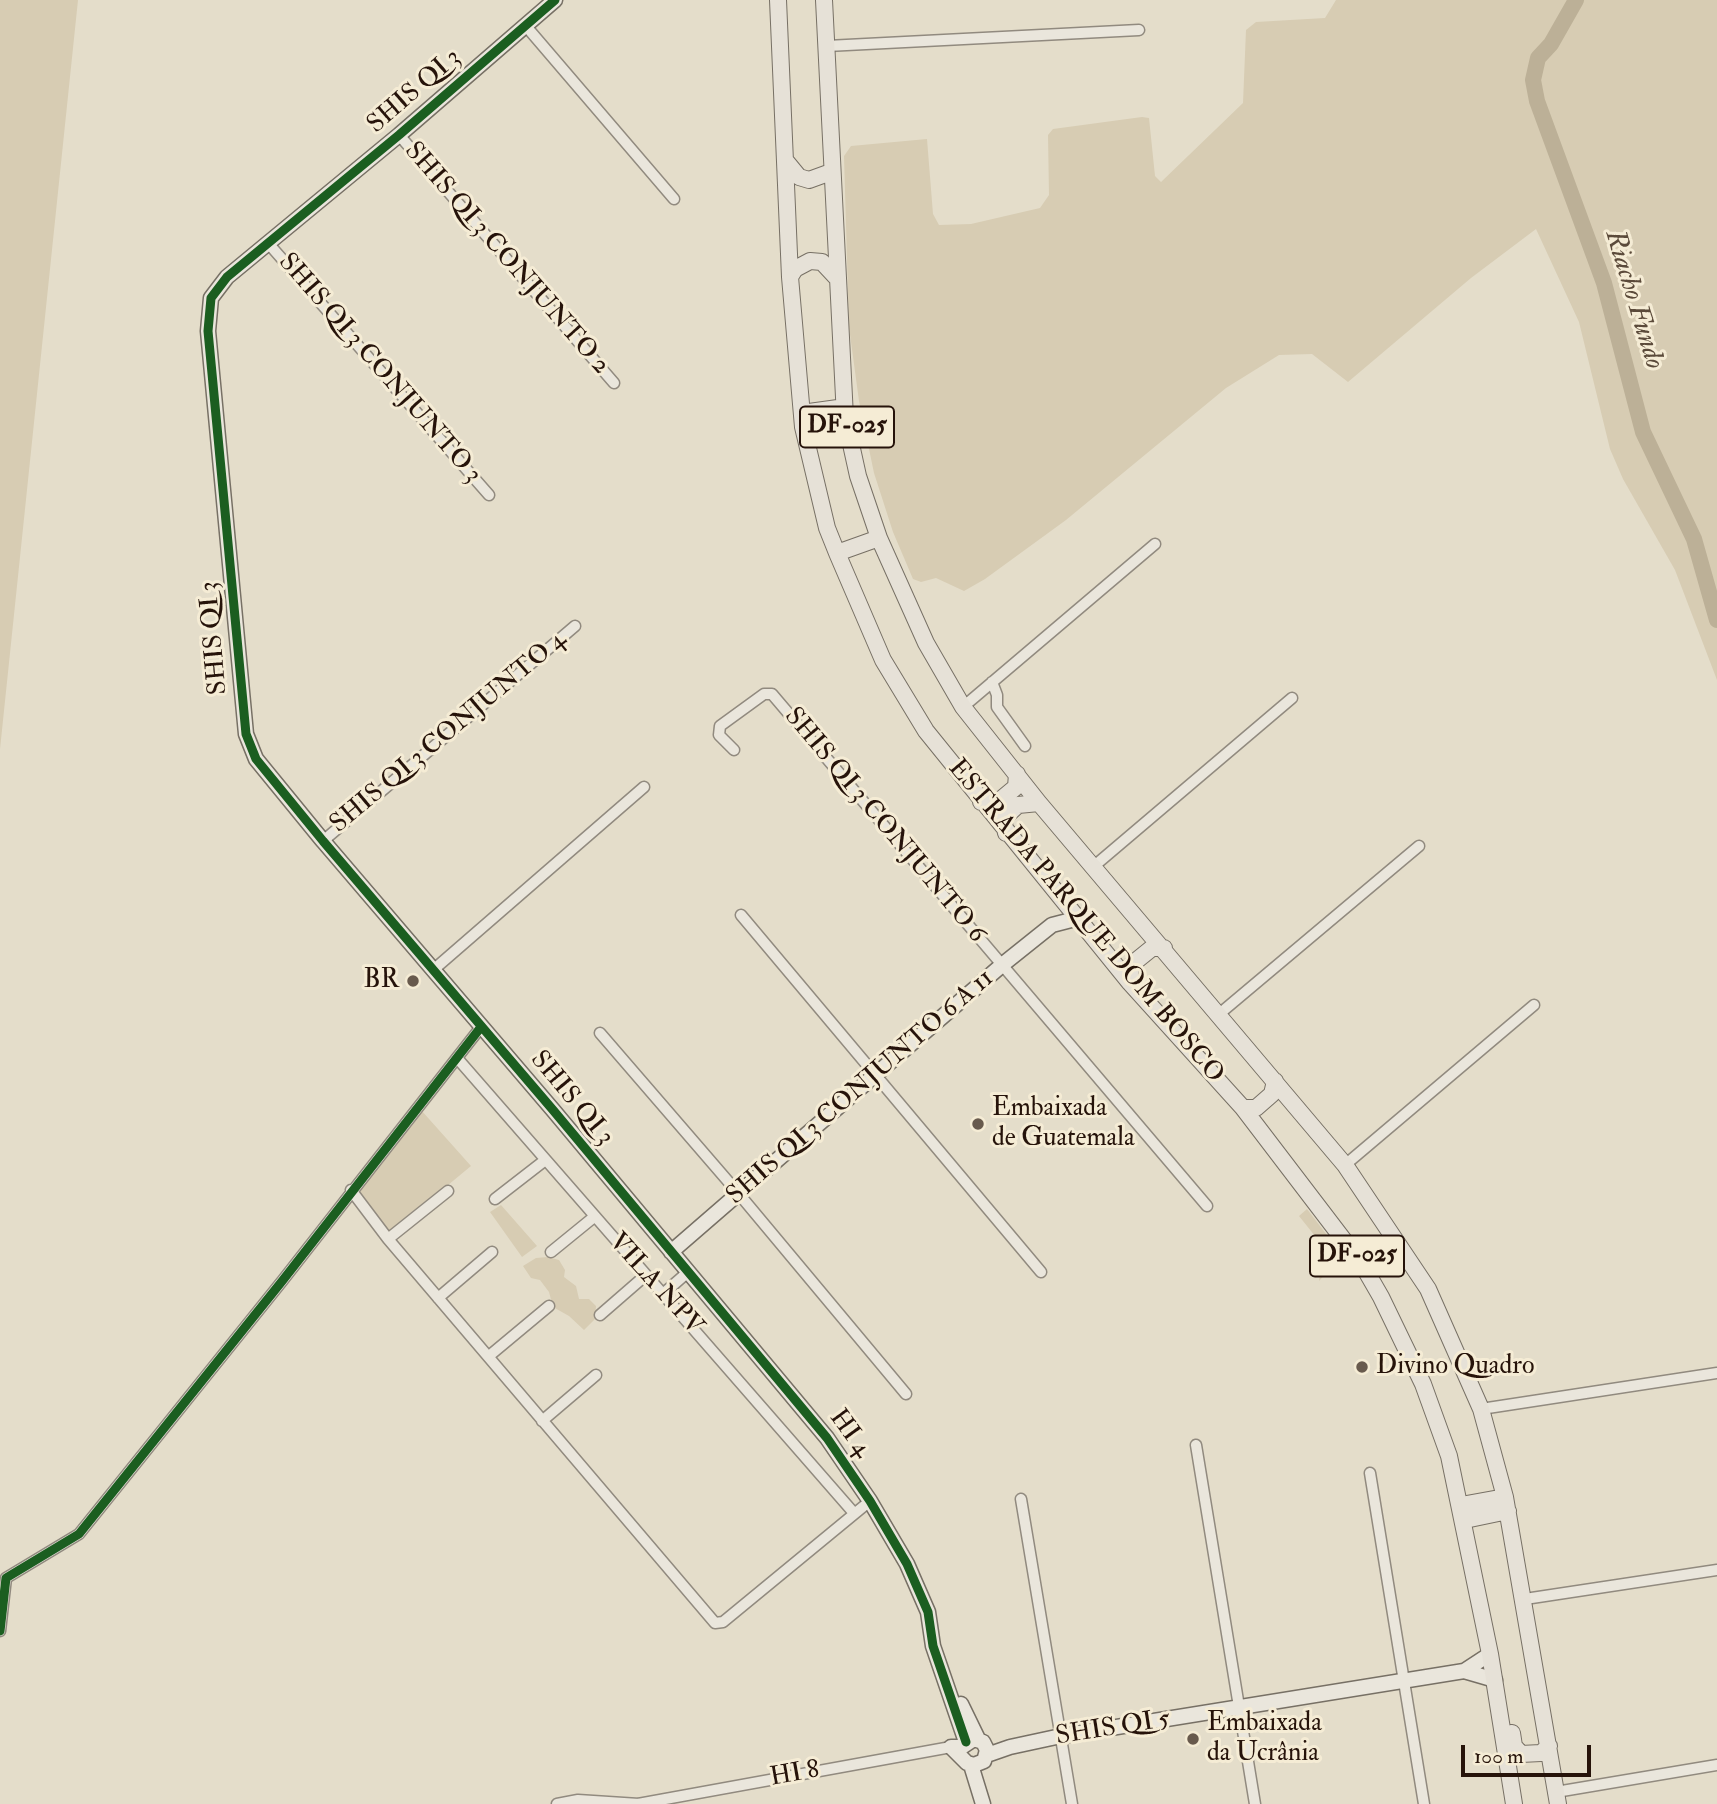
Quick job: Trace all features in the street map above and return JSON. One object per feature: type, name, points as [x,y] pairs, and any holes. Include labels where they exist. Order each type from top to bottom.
[{"type":"main road","name":"ESTRADA PARQUE DOM BOSCO","points":[[778,0],[788,246],[803,427],[827,528],[837,553],[883,660],[926,732],[1006,834],[1065,900],[1130,983],[1243,1108],[1362,1264],[1381,1297],[1434,1414],[1463,1512],[1495,1680],[1514,1804]]},
{"type":"main road","name":"ESTRADA PARQUE DOM BOSCO","points":[[824,0],[845,417],[858,476],[879,538],[926,643],[962,707],[1039,803],[1345,1165],[1428,1289],[1481,1409],[1507,1504],[1557,1798]]},
{"type":"main road","points":[[785,160],[799,177],[809,180],[831,172]]},
{"type":"main road","points":[[788,246],[800,255],[811,257],[824,255],[835,244]]},
{"type":"main road","points":[[790,276],[795,269],[810,261],[822,262],[836,277]]},
{"type":"main road","points":[[803,427],[809,412],[838,408],[845,417]]},
{"type":"main road","points":[[837,553],[879,538]]},
{"type":"main road","points":[[981,802],[998,802],[1016,787],[1017,774]]},
{"type":"main road","points":[[1006,834],[1003,819],[1018,805],[1039,803]]},
{"type":"main road","points":[[1110,958],[1126,957],[1142,944],[1147,928]]},
{"type":"main road","points":[[1130,983],[1131,965],[1152,948],[1164,948]]},
{"type":"main road","points":[[1243,1108],[1256,1108],[1272,1094],[1275,1082]]},
{"type":"main road","points":[[1255,1124],[1278,1099],[1288,1097]]},
{"type":"main road","points":[[1463,1512],[1507,1504]]},
{"type":"main road","points":[[1495,1680],[1505,1690],[1517,1751],[1525,1755],[1536,1754],[1549,1746]]},
{"type":"street","name":"SHIS QI 3","points":[[555,0],[399,135],[268,243],[219,286],[211,298],[207,312],[241,700],[246,734],[256,759],[688,1272]]},
{"type":"street","points":[[525,25],[674,199]]},
{"type":"street","points":[[827,46],[1139,30]]},
{"type":"street","name":"SHIS QI 3 CONJUNTO 2","points":[[399,135],[614,383]]},
{"type":"street","name":"SHIS QI 3 CONJUNTO 3","points":[[268,243],[489,495]]},
{"type":"street","points":[[962,707],[1155,544]]},
{"type":"street","name":"SHIS QI 3 CONJUNTO 4","points":[[323,841],[575,626]]},
{"type":"street","points":[[992,682],[997,695],[997,707],[1025,747]]},
{"type":"street","name":"SHIS QI 3 CONJUNTO 6","points":[[734,750],[719,735],[718,729],[747,705],[764,694],[772,694],[1002,965]]},
{"type":"street","points":[[1093,867],[1292,698]]},
{"type":"street","points":[[432,971],[644,787]]},
{"type":"street","points":[[1218,1015],[1419,846]]},
{"type":"street","name":"SHIS QI 3 CONJUNTO 6 A 11","points":[[1052,925],[1065,900]]},
{"type":"street","points":[[741,915],[1041,1272]]},
{"type":"street","name":"SHIS QI 3 CONJUNTO 6 A 11","points":[[671,1252],[1002,965],[1052,925],[1079,918]]},
{"type":"street","points":[[1002,965],[1207,1206]]},
{"type":"street","points":[[1345,1165],[1534,1005]]},
{"type":"street","points":[[0,1631],[6,1578],[79,1534],[481,1027]]},
{"type":"street","points":[[600,1033],[906,1394]]},
{"type":"street","name":"VILA NPV","points":[[457,1058],[544,1161],[664,1293],[853,1512]]},
{"type":"street","points":[[495,1199],[544,1161]]},
{"type":"street","points":[[351,1190],[388,1239],[715,1623],[723,1622],[853,1512],[870,1501]]},
{"type":"street","points":[[388,1239],[448,1191]]},
{"type":"street","points":[[551,1252],[594,1217]]},
{"type":"street","points":[[438,1298],[492,1252]]},
{"type":"street","points":[[664,1293],[688,1272]]},
{"type":"street","name":"HI 4","points":[[688,1272],[827,1438],[870,1501],[907,1564],[928,1612],[933,1646],[978,1751],[982,1799]]},
{"type":"street","points":[[600,1315],[646,1275]]},
{"type":"street","points":[[489,1356],[549,1306]]},
{"type":"street","points":[[1481,1409],[1717,1373]]},
{"type":"street","points":[[541,1421],[596,1375]]},
{"type":"street","points":[[1196,1445],[1255,1804]]},
{"type":"street","points":[[1370,1473],[1424,1804]]},
{"type":"street","points":[[1021,1499],[1072,1804]]},
{"type":"street","points":[[1525,1599],[1717,1570]]},
{"type":"street","name":"SHIS QI 5","points":[[978,1751],[1464,1671],[1490,1654]]},
{"type":"street","name":"SHIS QI 5","points":[[1464,1671],[1495,1680]]},
{"type":"street","points":[[951,1747],[978,1751]]},
{"type":"street","name":"HI 8","points":[[557,1804],[638,1804],[951,1747]]},
{"type":"street","points":[[1557,1798],[1717,1765]]},
{"type":"shaded area","points":[[0,0],[78,0],[0,749]]},
{"type":"shaded area","points":[[1336,0],[1717,0],[1717,680],[1675,570],[1623,479],[1610,449],[1579,322],[1536,229],[1471,278],[1348,382],[1312,354],[1279,355],[1226,388],[1066,520],[985,579],[964,591],[936,578],[921,582],[913,579],[893,532],[874,473],[859,401],[849,327],[844,156],[851,146],[927,139],[933,214],[939,225],[971,224],[1040,208],[1049,195],[1048,135],[1053,129],[1149,118],[1155,176],[1161,182],[1243,103],[1246,30],[1256,22],[1325,18]]},
{"type":"shaded area","points":[[421,1110],[471,1166],[389,1234],[357,1190]]},
{"type":"shaded area","points":[[501,1205],[537,1246],[522,1257],[490,1212]]},
{"type":"shaded area","points":[[1307,1209],[1343,1256],[1342,1263],[1332,1267],[1319,1281],[1323,1246],[1299,1216]]},
{"type":"shaded area","points":[[536,1258],[559,1260],[565,1270],[564,1277],[576,1286],[579,1299],[589,1299],[596,1306],[595,1319],[584,1330],[569,1316],[553,1307],[549,1292],[540,1280],[531,1278],[523,1266]]},
{"type":"waterway","name":"Riacho Fundo","points":[[1576,0],[1551,44],[1538,58],[1533,80],[1537,101],[1604,283],[1643,432],[1694,539],[1717,620]]},
{"type":"cycle path","points":[[555,0],[399,135],[227,277],[211,298],[208,331],[246,734],[256,759],[323,841],[553,1110],[827,1438],[870,1501],[907,1564],[928,1612],[933,1646],[966,1742]]},
{"type":"cycle path","points":[[0,1631],[6,1578],[79,1534],[481,1027]]},
{"type":"place","name":"BR","points":[[413,981]]},
{"type":"place","name":"Embaixada de Guatemala","points":[[978,1124]]},
{"type":"place","name":"Divino Quadro","points":[[1362,1367]]},
{"type":"place","name":"Embaixada da Ucrânia","points":[[1193,1739]]}]
